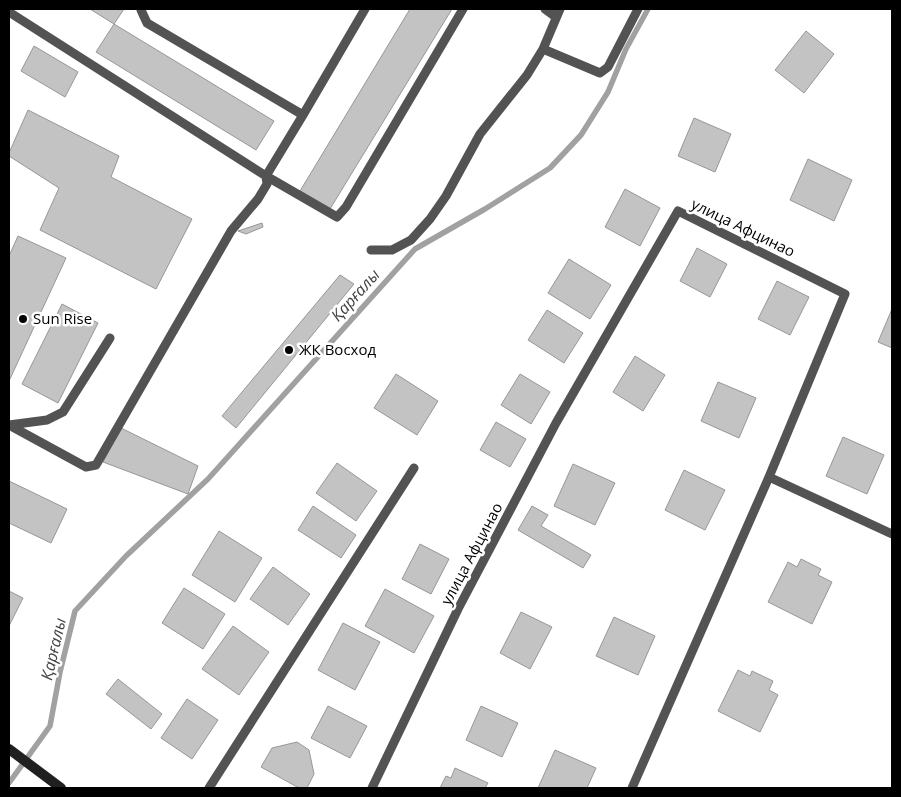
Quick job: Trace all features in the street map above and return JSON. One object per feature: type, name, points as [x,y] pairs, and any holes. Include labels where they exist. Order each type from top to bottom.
[{"type":"main road","points":[[9,750],[61,788]]},
{"type":"lane","points":[[142,9],[147,23],[303,115]]},
{"type":"lane","points":[[9,425],[86,467],[96,465],[231,231],[258,199],[267,184],[266,176],[364,9]]},
{"type":"lane","points":[[9,12],[266,176],[337,217],[346,207],[463,9]]},
{"type":"lane","points":[[371,250],[392,250],[410,240],[430,219],[446,196],[480,134],[527,75],[543,49],[558,13],[545,9]]},
{"type":"lane","points":[[543,49],[600,74],[608,67],[638,9]]},
{"type":"lane","name":"улица Афцинао","points":[[372,788],[458,610],[556,423],[678,211],[845,294],[768,477],[632,788]]},
{"type":"lane","points":[[9,425],[46,420],[63,412],[110,338]]},
{"type":"lane","points":[[209,788],[414,468]]},
{"type":"lane","points":[[768,477],[892,534]]},
{"type":"building","points":[[90,9],[124,9],[114,24]]},
{"type":"building","points":[[410,9],[452,9],[330,209],[300,191]]},
{"type":"building","points":[[114,24],[274,121],[256,150],[96,52]]},
{"type":"building","points":[[806,31],[834,54],[804,93],[775,70]]},
{"type":"building","points":[[34,46],[78,72],[65,97],[21,71]]},
{"type":"building","points":[[28,110],[119,156],[111,177],[192,219],[156,289],[40,230],[59,188],[9,156]]},
{"type":"building","points":[[694,118],[731,134],[715,172],[678,156]]},
{"type":"building","points":[[808,159],[852,180],[834,221],[790,200]]},
{"type":"building","points":[[625,189],[660,208],[640,246],[605,227]]},
{"type":"building","points":[[262,223],[263,227],[246,234],[238,231]]},
{"type":"building","name":"Sun Rise","points":[[18,236],[66,258],[9,381],[9,256]]},
{"type":"building","points":[[697,248],[727,264],[710,297],[680,281]]},
{"type":"building","points":[[569,259],[611,285],[590,319],[548,293]]},
{"type":"building","name":"ЖК Восход","points":[[340,275],[354,284],[236,428],[222,416]]},
{"type":"building","points":[[777,281],[809,297],[790,335],[758,319]]},
{"type":"building","points":[[62,304],[98,323],[58,403],[22,384]]},
{"type":"building","points":[[892,309],[892,348],[878,342]]},
{"type":"building","points":[[547,310],[583,333],[564,363],[528,340]]},
{"type":"building","points":[[635,356],[665,375],[643,411],[613,392]]},
{"type":"building","points":[[396,374],[438,401],[417,435],[374,408]]},
{"type":"building","points":[[520,374],[550,392],[531,424],[501,405]]},
{"type":"building","points":[[718,382],[756,398],[739,438],[701,421]]},
{"type":"building","points":[[496,422],[526,439],[510,467],[480,450]]},
{"type":"building","points":[[121,428],[198,466],[188,494],[103,462]]},
{"type":"building","points":[[843,437],[884,455],[867,494],[826,476]]},
{"type":"building","points":[[337,463],[377,491],[356,521],[316,493]]},
{"type":"building","points":[[573,464],[615,483],[595,525],[554,506]]},
{"type":"building","points":[[684,470],[725,490],[705,530],[665,510]]},
{"type":"building","points":[[9,481],[67,509],[51,543],[9,523]]},
{"type":"building","points":[[313,506],[356,535],[341,558],[298,530]]},
{"type":"building","points":[[532,506],[548,515],[541,526],[591,555],[583,568],[518,530]]},
{"type":"building","points":[[219,531],[262,558],[235,602],[192,575]]},
{"type":"building","points":[[420,544],[449,559],[431,594],[402,579]]},
{"type":"building","points":[[801,559],[821,569],[818,575],[832,582],[812,624],[768,602],[788,562],[797,567]]},
{"type":"building","points":[[273,567],[310,594],[288,625],[250,599]]},
{"type":"building","points":[[184,588],[225,614],[203,649],[162,623]]},
{"type":"building","points":[[385,589],[434,616],[414,653],[365,626]]},
{"type":"building","points":[[9,591],[23,598],[9,626]]},
{"type":"building","points":[[521,612],[552,627],[530,669],[500,653]]},
{"type":"building","points":[[614,617],[655,636],[638,675],[596,656]]},
{"type":"building","points":[[343,623],[380,642],[355,690],[318,670]]},
{"type":"building","points":[[233,626],[269,652],[239,695],[202,669]]},
{"type":"building","points":[[738,670],[750,676],[752,671],[773,681],[769,690],[778,695],[760,732],[718,711]]},
{"type":"building","points":[[118,679],[162,714],[151,729],[106,694]]},
{"type":"building","points":[[187,699],[218,720],[192,759],[161,738]]},
{"type":"building","points":[[328,706],[367,726],[350,758],[311,738]]},
{"type":"building","points":[[481,706],[518,723],[502,757],[466,740]]},
{"type":"building","points":[[297,742],[309,750],[314,774],[307,788],[299,788],[261,767],[272,748]]},
{"type":"building","points":[[555,750],[596,768],[587,788],[538,788]]},
{"type":"building","points":[[455,768],[488,783],[485,788],[440,788],[446,776],[451,778]]},
{"type":"waterway","name":"Қарғалы","points":[[9,783],[50,726],[60,672],[75,611],[126,556],[208,479],[415,249],[485,209],[550,168],[581,135],[608,92],[626,49],[648,9]]},
{"type":"place","name":"Sun Rise","points":[[23,319]]},
{"type":"place","name":"ЖК Восход","points":[[289,350]]}]
